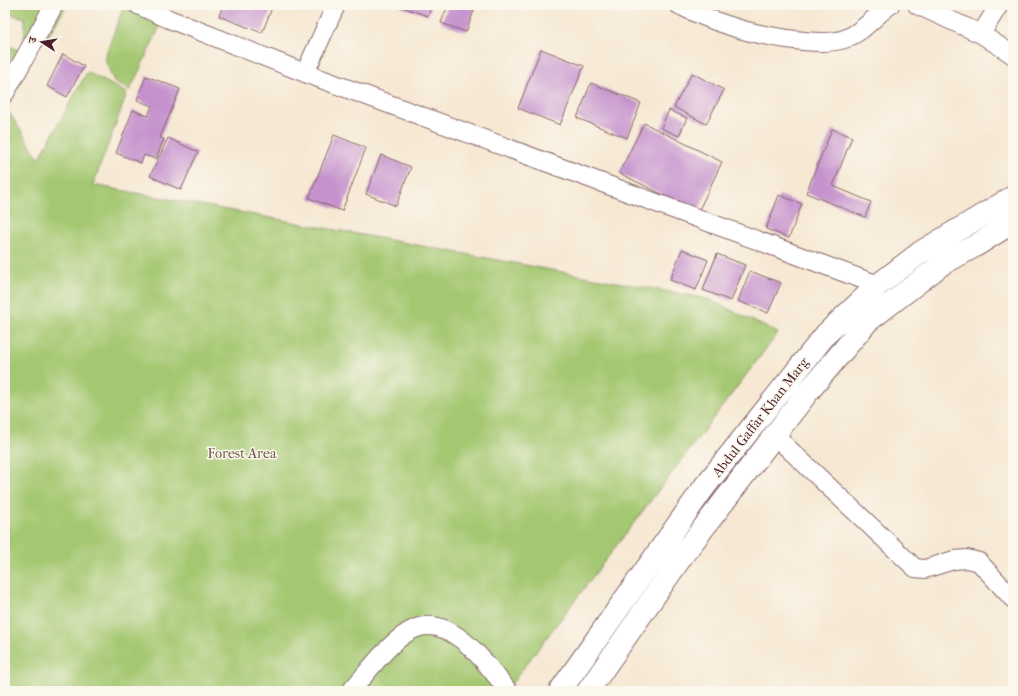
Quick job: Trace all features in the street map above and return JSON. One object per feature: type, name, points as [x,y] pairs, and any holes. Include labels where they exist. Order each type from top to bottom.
[{"type":"main road","name":"Abdul Gaffar Khan Marg","points":[[560,691],[705,486],[826,334],[878,285],[921,252],[1013,197]]},
{"type":"main road","name":"Abdul Gaffar Khan Marg","points":[[588,691],[685,552],[807,393],[868,320],[942,264],[975,246],[1013,222]]},
{"type":"street","points":[[5,93],[54,5]]},
{"type":"street","points":[[138,5],[169,19],[305,73],[878,285]]},
{"type":"street","points":[[305,73],[336,5]]},
{"type":"street","points":[[679,5],[728,26],[788,39],[829,43],[845,39],[859,32],[890,5]]},
{"type":"street","points":[[917,5],[981,34],[1013,55]]},
{"type":"street","points":[[981,34],[999,5]]},
{"type":"street","points":[[774,435],[914,568],[925,569],[954,560],[967,559],[979,562],[1013,599]]},
{"type":"street","points":[[351,691],[396,641],[414,629],[423,626],[437,628],[455,634],[477,652],[508,691]]},
{"type":"green space","points":[[5,5],[67,5],[46,39],[24,44],[25,18],[5,13]]},
{"type":"green space","points":[[124,5],[153,5],[162,22],[130,90],[114,82],[106,62],[106,54]]},
{"type":"green space","name":"Forest Area","points":[[5,44],[33,57],[7,109],[39,159],[87,72],[127,93],[93,185],[708,299],[778,333],[506,691],[5,691]]},
{"type":"building","points":[[223,5],[273,5],[262,33],[219,16]]},
{"type":"building","points":[[396,5],[432,5],[428,16]]},
{"type":"building","points":[[448,5],[476,5],[466,32],[441,23]]},
{"type":"building","points":[[541,49],[584,66],[560,125],[518,108]]},
{"type":"building","points":[[63,54],[84,66],[67,97],[47,86]]},
{"type":"building","points":[[692,73],[724,90],[706,124],[674,107]]},
{"type":"building","points":[[146,76],[180,89],[160,138],[164,139],[156,159],[144,155],[141,163],[116,153],[133,110],[148,116],[152,106],[137,100]]},
{"type":"building","points":[[591,83],[641,103],[627,138],[577,118]]},
{"type":"building","points":[[669,110],[687,118],[679,136],[661,128]]},
{"type":"building","points":[[644,123],[722,162],[698,212],[619,173]]},
{"type":"building","points":[[832,129],[852,137],[833,186],[871,202],[865,217],[806,193]]},
{"type":"building","points":[[334,135],[366,148],[342,211],[309,198]]},
{"type":"building","points":[[168,138],[198,152],[181,190],[150,176]]},
{"type":"building","points":[[381,155],[411,167],[396,206],[366,194]]},
{"type":"building","points":[[779,195],[802,204],[789,238],[766,229]]},
{"type":"building","points":[[682,249],[708,260],[696,290],[670,280]]},
{"type":"building","points":[[717,254],[745,265],[731,301],[703,290]]},
{"type":"building","points":[[750,271],[781,283],[768,313],[738,301]]}]
